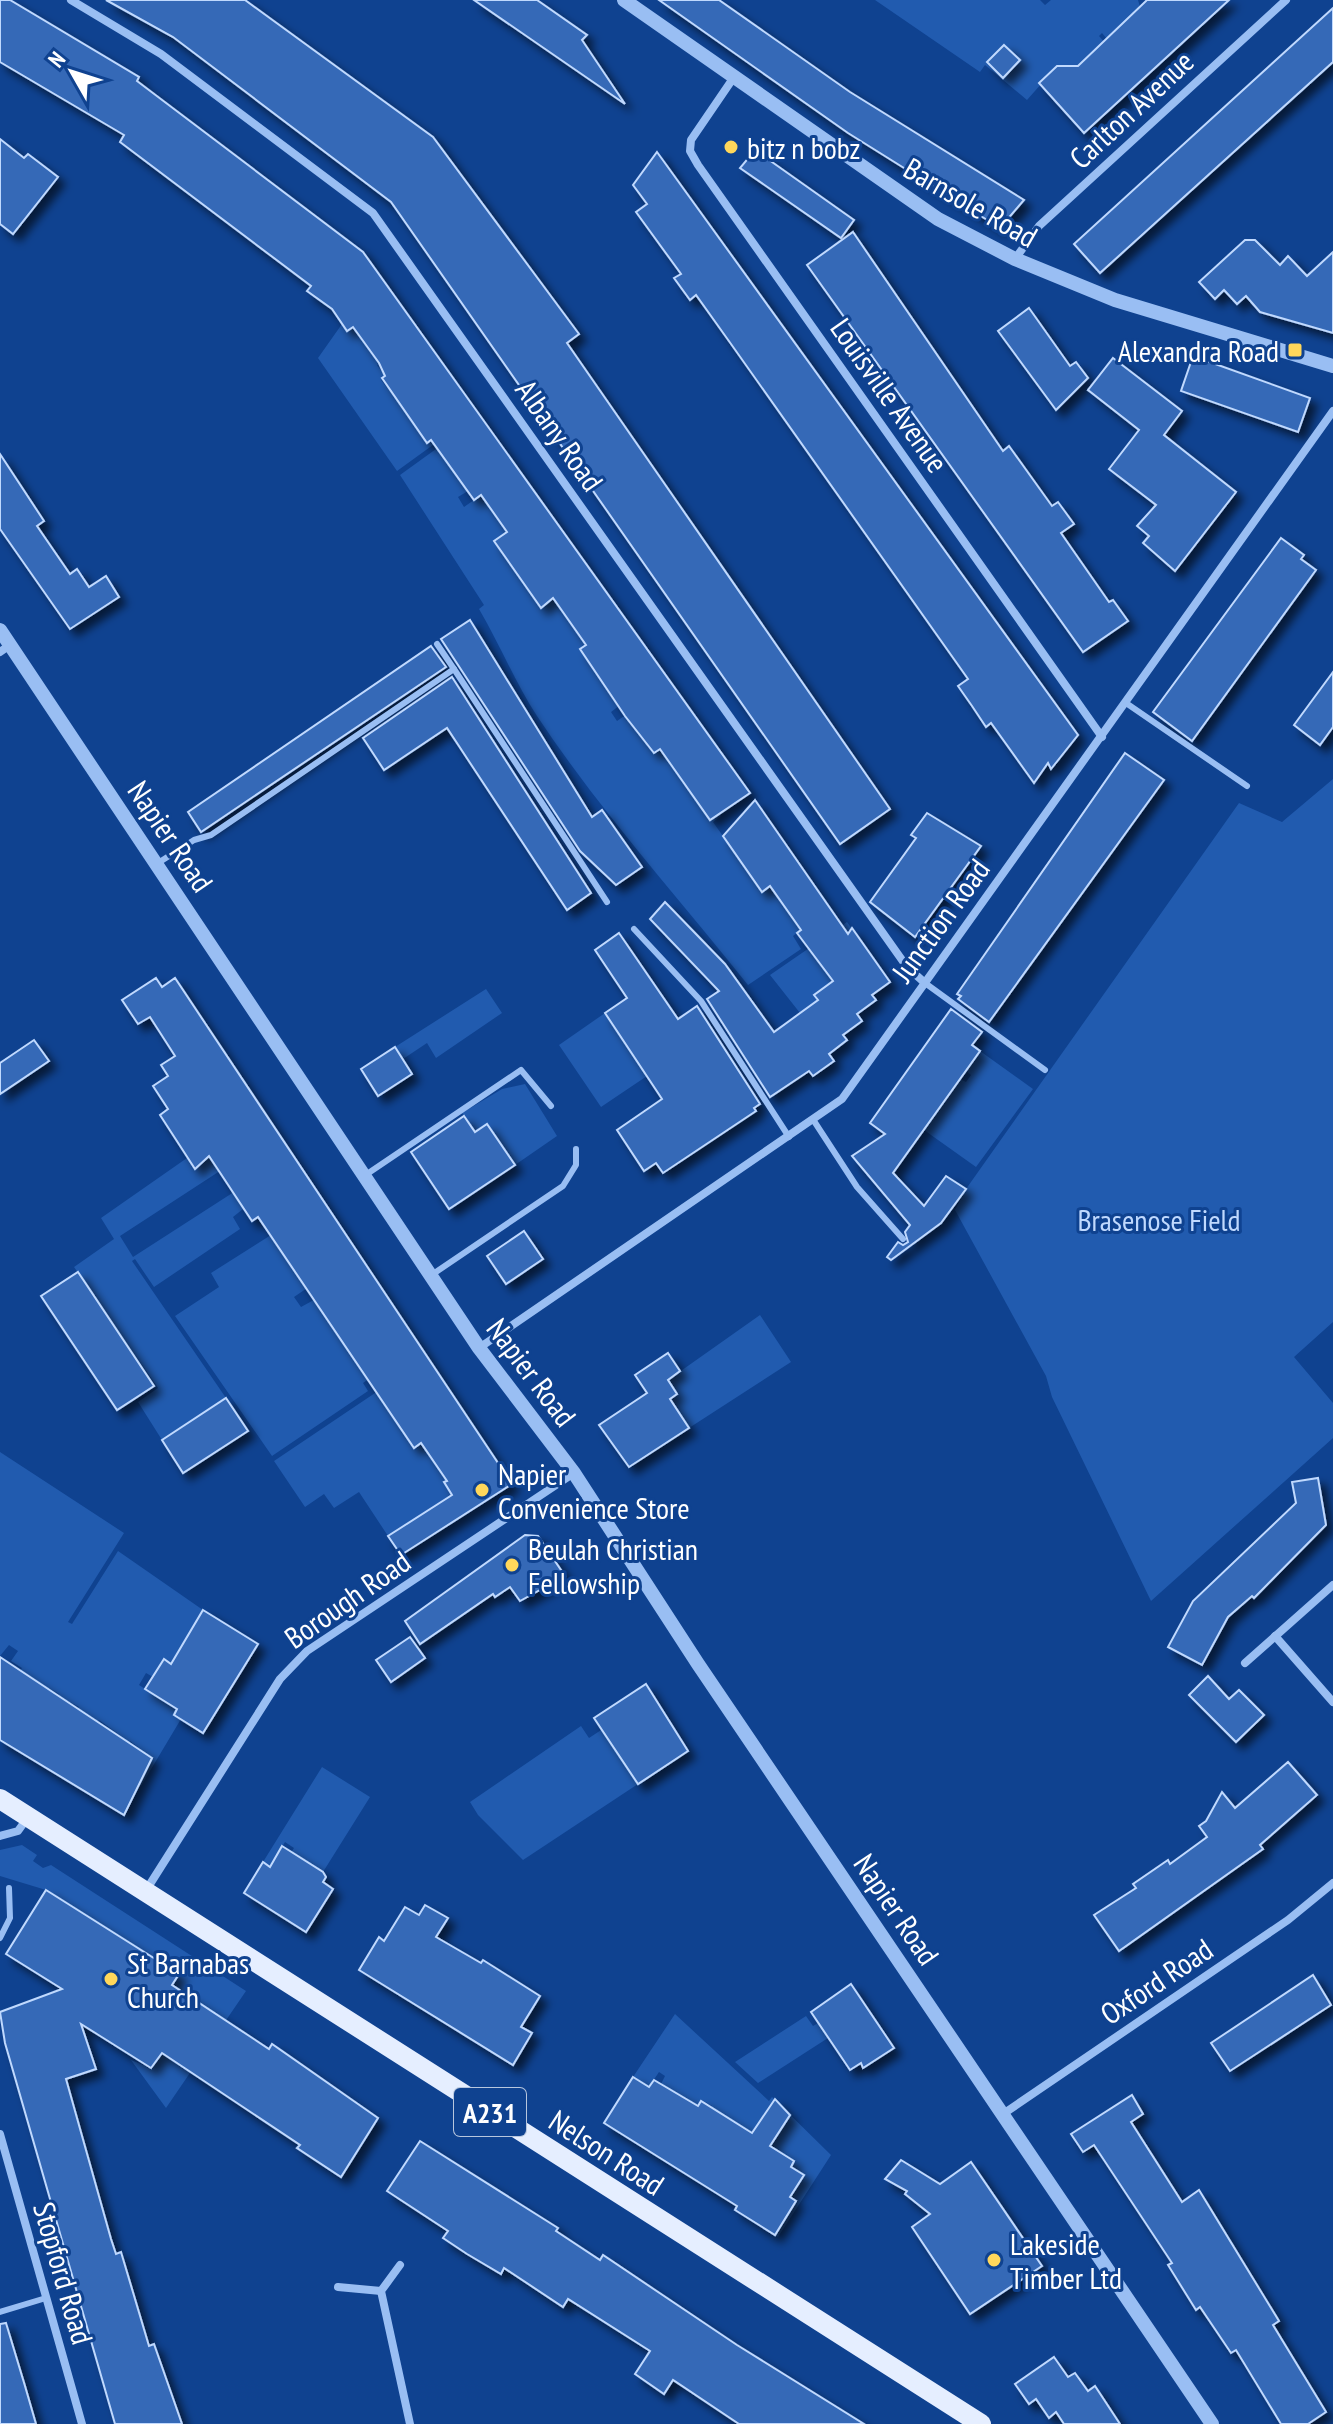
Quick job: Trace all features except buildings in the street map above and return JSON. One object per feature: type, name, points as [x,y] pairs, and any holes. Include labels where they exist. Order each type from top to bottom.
[{"type":"main road","name":"Nelson Road","points":[[0,1799],[981,2424]]},
{"type":"street","name":"Albany Road","points":[[71,0],[161,54],[373,213],[898,954],[925,983]]},
{"type":"street","name":"Barnsole Road","points":[[624,0],[938,219],[1015,259],[1115,300],[1333,366]]},
{"type":"street","name":"Carlton Avenue","points":[[1015,259],[1039,226],[1286,0]]},
{"type":"street","name":"Louisville Avenue","points":[[734,77],[691,140],[690,151],[1102,737]]},
{"type":"street","name":"Junction Road","points":[[479,1348],[842,1099],[1333,411]]},
{"type":"street","name":"Napier Road","points":[[0,630],[5,649],[158,863],[367,1174],[479,1348],[574,1473],[692,1655],[1212,2424]]},
{"type":"street","name":"Borough Road","points":[[145,1893],[280,1679],[307,1651],[574,1473]]},
{"type":"street","points":[[1245,1663],[1333,1585]]},
{"type":"street","points":[[1275,1636],[1333,1702]]},
{"type":"street","points":[[0,1836],[18,1831],[28,1817]]},
{"type":"street","name":"Oxford Road","points":[[1003,2114],[1277,1927],[1333,1883]]},
{"type":"street","name":"Stopford Road","points":[[0,2134],[82,2424]]},
{"type":"street","points":[[400,2265],[381,2291],[410,2424]]},
{"type":"street","points":[[338,2287],[381,2291]]},
{"type":"lane","points":[[437,644],[607,902]]},
{"type":"lane","points":[[158,863],[194,840],[211,835],[454,669]]},
{"type":"lane","points":[[1126,703],[1247,786]]},
{"type":"lane","points":[[634,929],[701,1001],[789,1137]]},
{"type":"lane","points":[[925,983],[1045,1070]]},
{"type":"lane","points":[[367,1174],[521,1070],[551,1106]]},
{"type":"lane","points":[[814,1121],[857,1187],[903,1239]]},
{"type":"lane","points":[[433,1274],[563,1186],[576,1165],[576,1149]]},
{"type":"lane","points":[[0,1938],[10,1918],[9,1888]]},
{"type":"lane","points":[[0,2312],[46,2298]]},
{"type":"green space","points":[[875,0],[1040,0],[1045,5],[1051,0],[1138,0],[1140,7],[1107,39],[1102,33],[1099,36],[1114,53],[1082,82],[1057,66],[1027,100],[985,65],[980,72]]},
{"type":"green space","points":[[369,315],[359,336],[372,354],[395,352],[377,365],[385,376],[381,380],[388,389],[401,379],[427,443],[442,433],[444,437],[397,471],[318,358],[342,324],[348,331]]},
{"type":"green space","points":[[454,436],[468,491],[458,497],[464,507],[491,488],[488,504],[501,524],[512,517],[514,570],[540,608],[553,598],[579,636],[617,665],[599,678],[612,697],[636,693],[611,712],[617,721],[627,714],[671,741],[675,771],[685,784],[695,778],[721,816],[713,822],[762,891],[770,886],[801,930],[793,936],[801,949],[748,985],[613,819],[537,716],[479,609],[484,605],[400,475]]},
{"type":"green space","name":"Brasenose Field","points":[[1333,779],[1333,1322],[1294,1357],[1333,1403],[1333,1438],[1151,1601],[1052,1397],[1046,1376],[955,1210],[966,1189],[1239,803],[1282,822]]},
{"type":"green space","points":[[847,922],[860,940],[833,981],[815,994],[818,1000],[800,1013],[770,975]]},
{"type":"green space","points":[[486,989],[502,1013],[436,1058],[427,1043],[403,1059],[395,1047]]},
{"type":"green space","points":[[605,1013],[660,1030],[630,1050],[647,1076],[601,1107],[559,1045]]},
{"type":"green space","points":[[980,1051],[1033,1089],[976,1167],[924,1130],[960,1079],[966,1082],[971,1075],[966,1071]]},
{"type":"green space","points":[[525,1084],[557,1136],[515,1165],[487,1124],[453,1147],[468,1122],[462,1113],[502,1089]]},
{"type":"green space","points":[[197,1151],[246,1154],[120,1236],[133,1257],[262,1174],[253,1201],[233,1217],[240,1229],[154,1287],[135,1259],[132,1261],[226,1398],[162,1440],[138,1402],[158,1388],[74,1267],[114,1239],[101,1218]]},
{"type":"green space","points":[[271,1235],[319,1280],[294,1297],[301,1307],[321,1296],[345,1320],[332,1328],[340,1340],[354,1331],[390,1364],[363,1383],[368,1391],[272,1456],[175,1316],[219,1287],[211,1273]]},
{"type":"green space","points":[[760,1315],[791,1362],[689,1428],[681,1416],[639,1419],[668,1380]]},
{"type":"green space","points":[[378,1391],[414,1448],[437,1433],[459,1473],[444,1482],[452,1495],[388,1536],[359,1492],[334,1508],[324,1494],[305,1507],[274,1461]]},
{"type":"green space","points":[[0,1452],[124,1533],[68,1622],[72,1624],[118,1551],[203,1610],[173,1659],[195,1673],[193,1677],[164,1660],[153,1677],[146,1673],[139,1685],[177,1709],[174,1715],[181,1719],[141,1786],[137,1784],[152,1758],[130,1741],[113,1768],[105,1763],[121,1736],[99,1720],[82,1749],[75,1715],[79,1707],[68,1701],[51,1730],[42,1725],[59,1694],[49,1688],[45,1695],[3,1697],[22,1668],[11,1661],[18,1651],[9,1645],[0,1656]]},
{"type":"green space","points":[[621,1717],[624,1722],[609,1740],[617,1753],[646,1746],[626,1766],[638,1784],[523,1860],[478,1815],[470,1802],[581,1726],[589,1738]]},
{"type":"green space","points":[[322,1767],[370,1797],[323,1872],[290,1854],[294,1848],[285,1842],[270,1867],[263,1862]]},
{"type":"green space","points":[[22,1845],[37,1855],[33,1861],[43,1868],[51,1865],[246,1991],[166,2108],[131,2060],[151,2068],[195,1999],[172,1985],[179,1974],[46,1890],[0,1876],[0,1850]]},
{"type":"green space","points":[[675,2014],[769,2101],[772,2097],[831,2155],[778,2237],[775,2235],[796,2201],[790,2197],[804,2175],[791,2167],[794,2161],[780,2152],[762,2180],[749,2131],[739,2125],[694,2136],[712,2106],[702,2100],[693,2113],[661,2084],[665,2076],[659,2072],[649,2087],[633,2077]]},
{"type":"green space","points":[[806,2016],[813,2026],[818,2023],[828,2038],[758,2083],[735,2062]]},
{"type":"place","name":"bitz n bobz","points":[[731,147]]},
{"type":"place","name":"Alexandra Road","points":[[1295,350]]},
{"type":"place","name":"Napier Convenience Store","points":[[482,1490]]},
{"type":"place","name":"Beulah Christian Fellowship","points":[[512,1565]]},
{"type":"place","name":"St Barnabas Church","points":[[111,1979]]},
{"type":"place","name":"Lakeside Timber Ltd","points":[[994,2260]]}]
